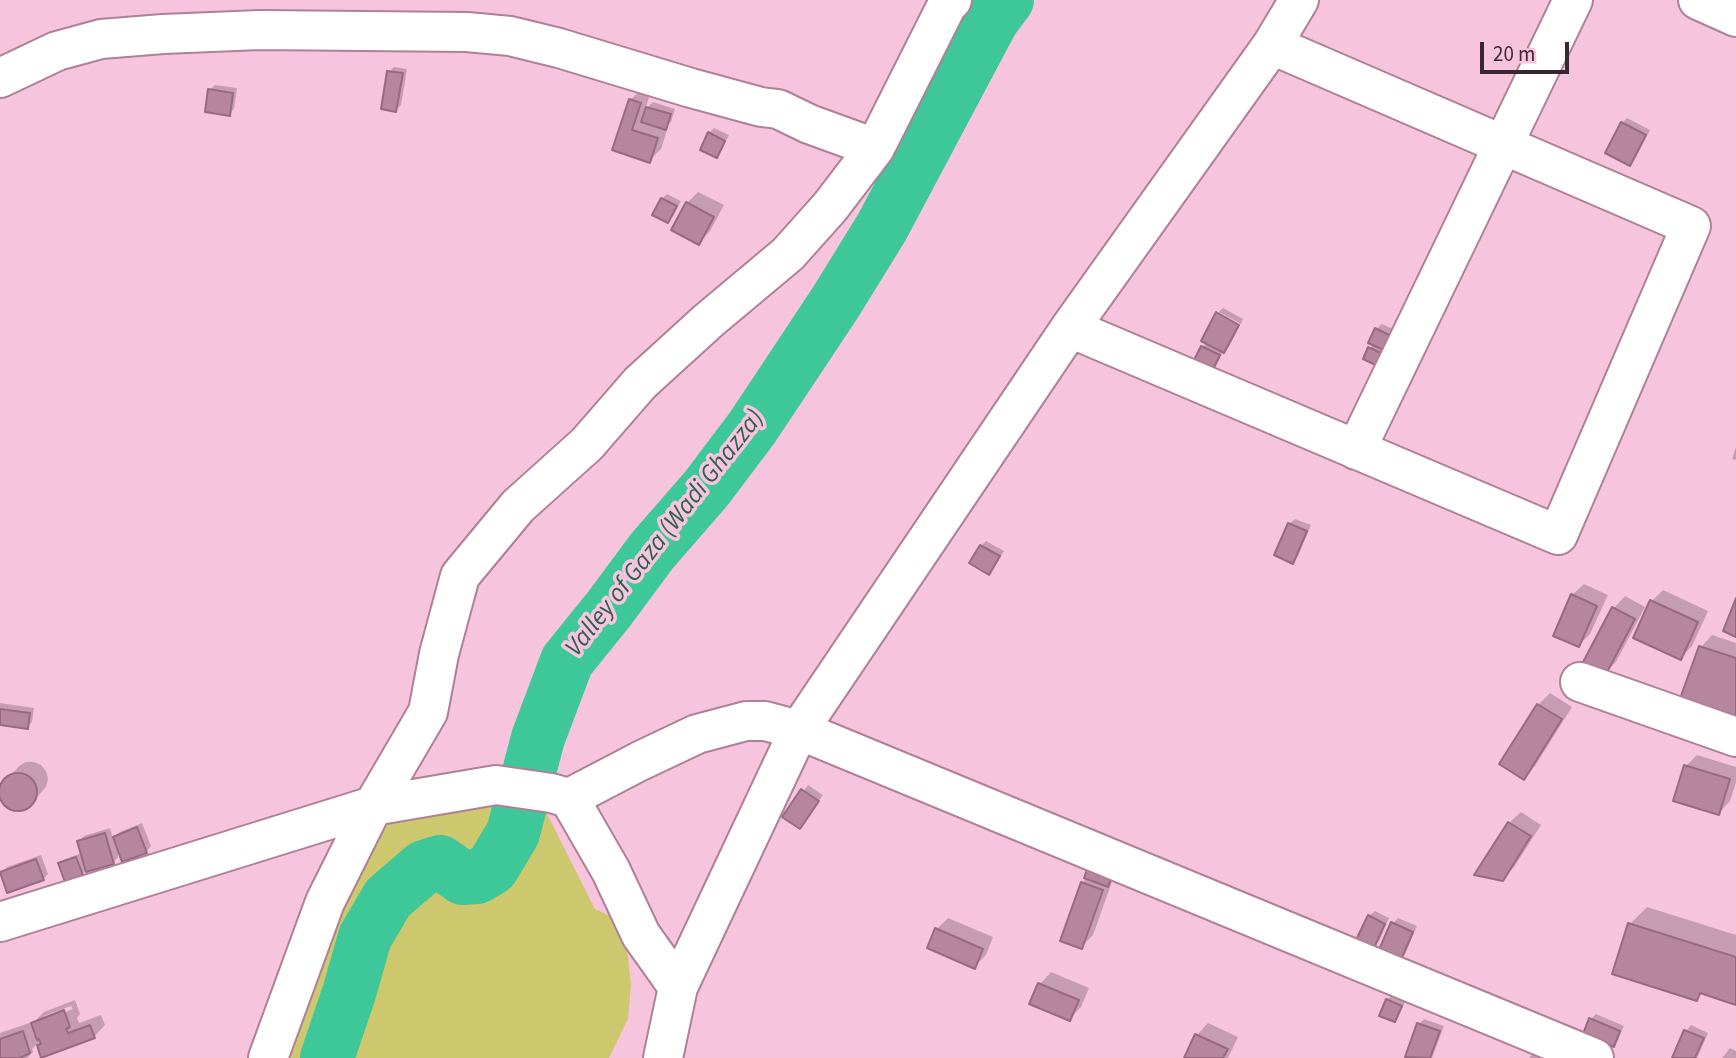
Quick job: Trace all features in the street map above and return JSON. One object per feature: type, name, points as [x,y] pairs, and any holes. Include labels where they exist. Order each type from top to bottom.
[{"type":"street","points":[[268,1058],[324,902],[373,806],[428,712],[439,654],[460,576],[518,506],[587,444],[640,383],[788,254],[830,207],[875,148],[947,5],[952,0]]},
{"type":"street","points":[[670,1056],[678,987],[799,730],[1070,328],[1272,45],[1299,0]]},
{"type":"street","points":[[1356,450],[1573,0]]},
{"type":"street","points":[[1698,0],[1736,16]]},
{"type":"street","points":[[0,78],[57,51],[102,39],[260,30],[467,32],[510,36],[559,48],[691,89],[778,109],[809,124],[875,148]]},
{"type":"street","points":[[1070,328],[1558,535],[1691,226],[1272,45]]},
{"type":"street","points":[[1580,682],[1736,737]]},
{"type":"street","points":[[0,922],[373,806],[496,785],[560,796],[696,734],[746,721],[765,721],[799,730],[1594,1058]]},
{"type":"street","points":[[560,796],[611,871],[641,935],[678,987]]},
{"type":"shaded area","points":[[488,801],[544,808],[595,909],[615,918],[627,949],[631,984],[628,1019],[609,1058],[289,1058],[338,912],[384,819]]},
{"type":"building","points":[[387,71],[403,73],[396,112],[381,109]]},
{"type":"building","points":[[208,89],[233,93],[230,116],[205,112]]},
{"type":"building","points":[[629,99],[641,103],[632,130],[658,138],[650,163],[612,150]]},
{"type":"building","points":[[646,107],[671,114],[666,130],[641,122]]},
{"type":"building","points":[[1621,122],[1646,135],[1630,166],[1605,153]]},
{"type":"building","points":[[708,132],[725,141],[717,158],[700,150]]},
{"type":"building","points":[[661,198],[677,206],[668,223],[652,215]]},
{"type":"building","points":[[686,202],[714,217],[699,245],[671,230]]},
{"type":"building","points":[[1216,312],[1239,325],[1224,353],[1201,341]]},
{"type":"building","points":[[1375,328],[1395,338],[1388,352],[1368,343]]},
{"type":"building","points":[[1201,346],[1220,355],[1207,382],[1188,372]]},
{"type":"building","points":[[1368,347],[1385,355],[1380,367],[1363,359]]},
{"type":"building","points":[[1288,523],[1307,531],[1293,564],[1274,555]]},
{"type":"building","points":[[980,545],[1000,556],[989,575],[969,563]]},
{"type":"building","points":[[1571,594],[1597,606],[1579,647],[1553,636]]},
{"type":"building","points":[[1736,598],[1736,637],[1723,631]]},
{"type":"building","points":[[1650,600],[1698,622],[1681,660],[1633,638]]},
{"type":"building","points":[[1612,607],[1635,619],[1605,676],[1582,664]]},
{"type":"building","points":[[1699,646],[1736,658],[1736,716],[1733,723],[1678,704]]},
{"type":"building","points":[[1537,704],[1562,719],[1524,780],[1499,764]]},
{"type":"building","points":[[0,709],[30,713],[28,729],[0,725]]},
{"type":"building","points":[[1684,765],[1730,779],[1719,815],[1673,801]]},
{"type":"building","points":[[18,773],[31,779],[37,792],[31,805],[18,811],[5,805],[-1,792],[5,779]]},
{"type":"building","points":[[801,789],[819,801],[800,829],[782,817]]},
{"type":"building","points":[[1508,822],[1531,836],[1503,881],[1474,875]]},
{"type":"building","points":[[137,827],[147,853],[122,862],[113,837]]},
{"type":"building","points":[[105,833],[114,864],[86,872],[77,841]]},
{"type":"building","points":[[76,857],[83,875],[65,882],[58,863]]},
{"type":"building","points":[[36,859],[44,880],[7,893],[0,872]]},
{"type":"building","points":[[1090,861],[1114,870],[1108,887],[1084,878]]},
{"type":"building","points":[[1081,882],[1103,890],[1082,949],[1060,941]]},
{"type":"building","points":[[1368,915],[1385,924],[1374,948],[1356,940]]},
{"type":"building","points":[[1391,922],[1413,932],[1400,962],[1378,952]]},
{"type":"building","points":[[1628,923],[1736,957],[1736,1005],[1700,993],[1697,1001],[1612,974]]},
{"type":"building","points":[[935,928],[983,949],[975,969],[927,948]]},
{"type":"building","points":[[1038,983],[1079,1000],[1070,1021],[1029,1004]]},
{"type":"building","points":[[1386,999],[1402,1006],[1395,1022],[1379,1016]]},
{"type":"building","points":[[64,1010],[70,1027],[66,1029],[68,1033],[90,1025],[95,1038],[41,1058],[37,1045],[41,1044],[31,1023]]},
{"type":"building","points":[[1589,1018],[1620,1031],[1614,1047],[1583,1034]]},
{"type":"building","points":[[1417,1023],[1440,1031],[1430,1058],[1405,1057]]},
{"type":"building","points":[[1684,1030],[1704,1038],[1695,1058],[1672,1058]]},
{"type":"building","points":[[23,1031],[30,1053],[20,1058],[0,1058],[0,1039]]},
{"type":"building","points":[[1195,1034],[1228,1049],[1223,1058],[1184,1058]]},
{"type":"waterway","name":"Valley of Gaza (Wadi Ghazza)","points":[[327,1058],[365,937],[388,898],[424,867],[440,862],[463,878],[477,877],[492,868],[513,833],[538,738],[567,661],[652,551],[706,489],[788,374],[882,227],[992,20],[1007,0]]}]
